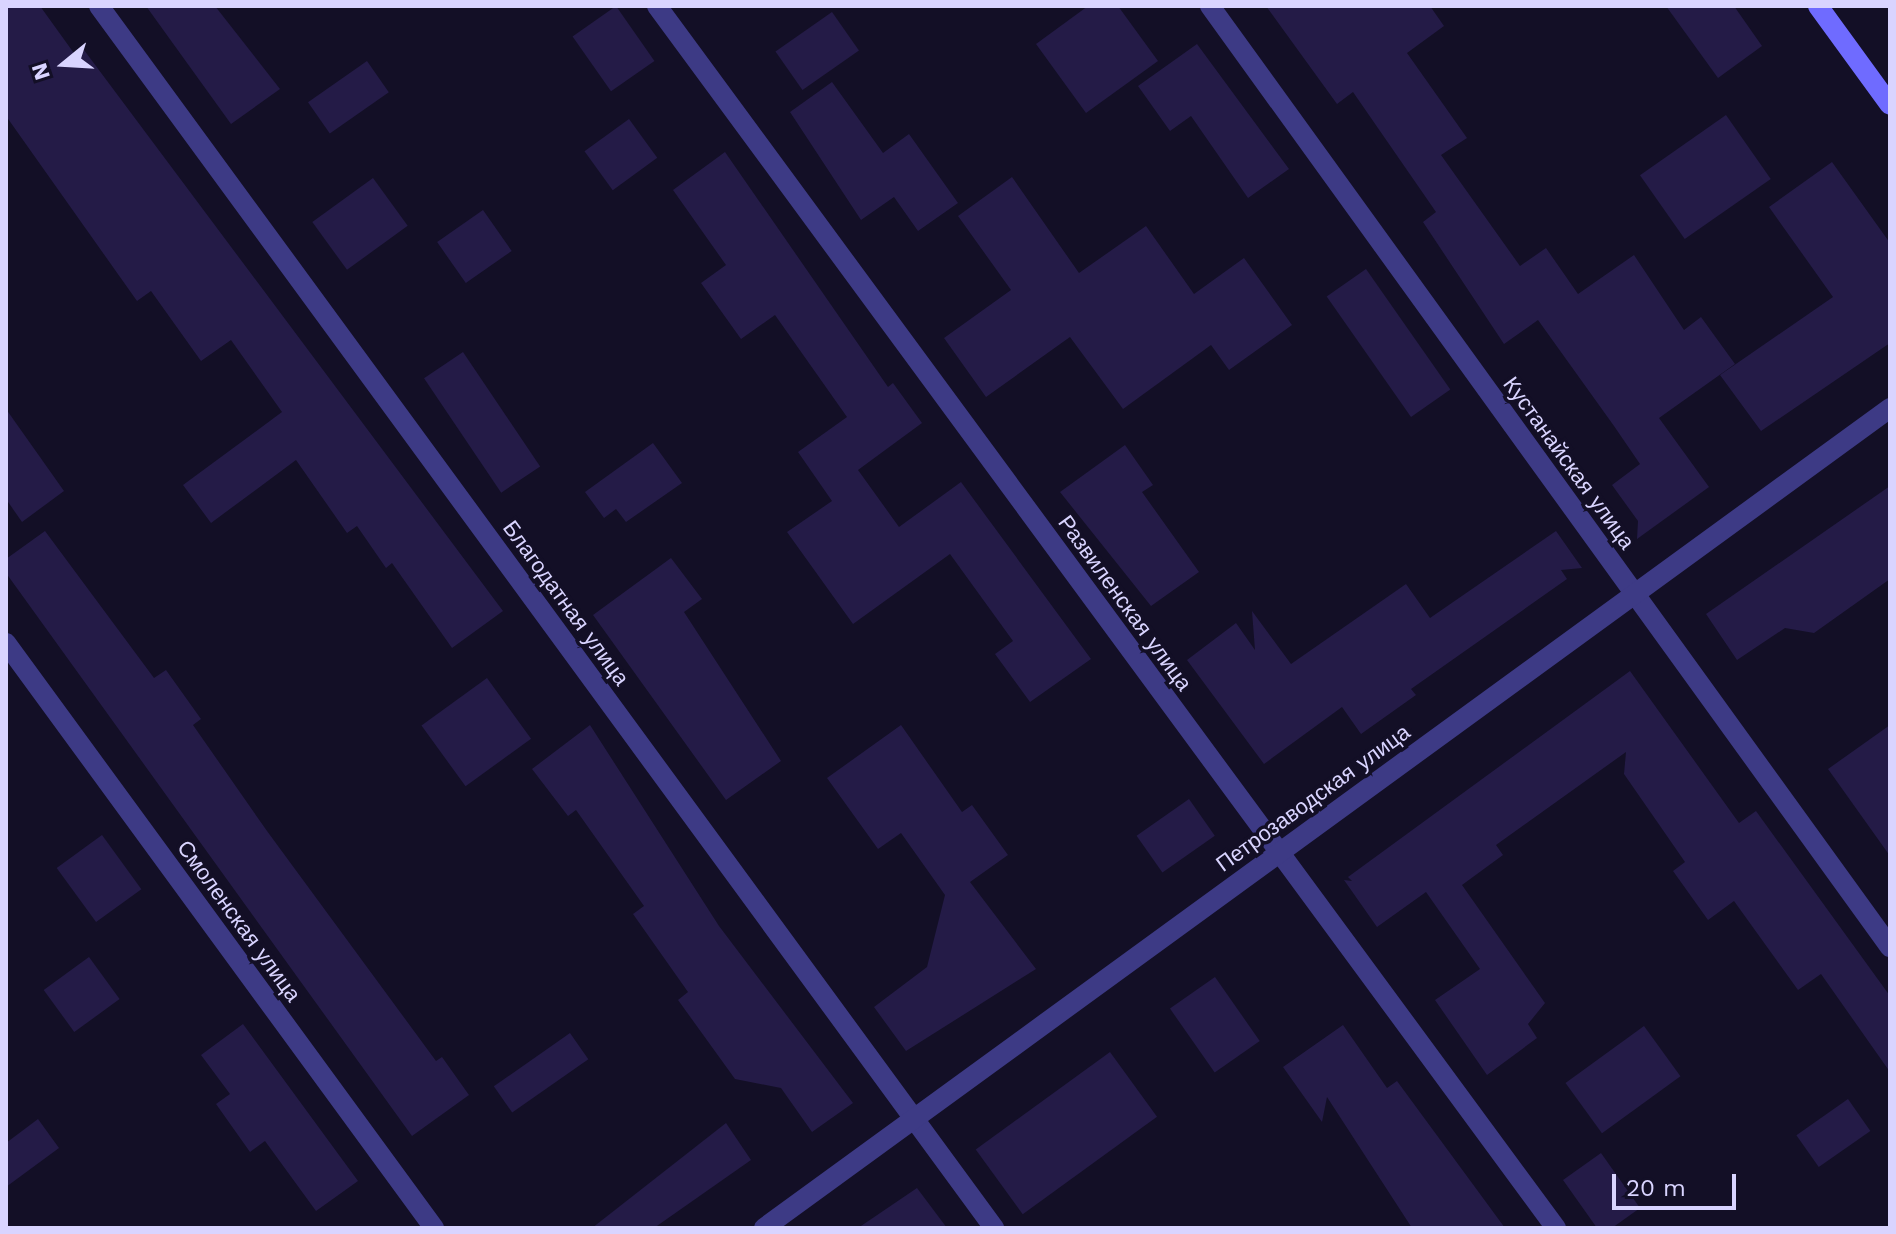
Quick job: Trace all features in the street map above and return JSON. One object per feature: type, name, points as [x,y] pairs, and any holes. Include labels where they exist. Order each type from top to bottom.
[{"type":"street","name":"Благодатная улица","points":[[99,6],[994,1228]]},
{"type":"street","name":"Развиленская улица","points":[[657,6],[1556,1228]]},
{"type":"street","name":"Кустанайская улица","points":[[1210,6],[1890,947]]},
{"type":"street","points":[[1818,6],[1890,105]]},
{"type":"street","name":"Петрозаводская улица","points":[[764,1228],[1633,592],[1890,408]]},
{"type":"street","name":"Смоленская улица","points":[[6,643],[434,1228]]},
{"type":"building","points":[[6,6],[40,6],[76,56],[84,50],[503,611],[452,648],[392,563],[386,568],[357,526],[347,533],[296,460],[211,523],[183,485],[282,412],[231,340],[201,361],[151,291],[137,301],[6,116]]},
{"type":"building","points":[[146,6],[215,6],[280,89],[231,124]]},
{"type":"building","points":[[616,6],[654,61],[611,91],[573,36]]},
{"type":"building","points":[[1088,6],[1118,6],[1158,61],[1086,113],[1036,44]]},
{"type":"building","points":[[1266,6],[1430,6],[1444,26],[1407,53],[1467,138],[1441,155],[1520,266],[1546,248],[1578,294],[1634,255],[1684,330],[1701,317],[1735,364],[1659,418],[1709,487],[1637,539],[1638,521],[1612,485],[1640,464],[1614,426],[1538,320],[1504,344],[1423,222],[1436,212],[1353,92],[1337,104]]},
{"type":"building","points":[[1666,6],[1734,6],[1762,46],[1718,78]]},
{"type":"building","points":[[832,12],[859,51],[802,90],[775,52]]},
{"type":"building","points":[[1197,44],[1289,169],[1248,198],[1191,116],[1170,131],[1138,86]]},
{"type":"building","points":[[367,61],[389,92],[330,133],[308,102]]},
{"type":"building","points":[[832,82],[883,153],[909,134],[958,203],[918,231],[894,197],[861,220],[790,112]]},
{"type":"building","points":[[1726,115],[1771,179],[1685,239],[1640,175]]},
{"type":"building","points":[[629,119],[657,158],[613,190],[585,151]]},
{"type":"building","points":[[725,152],[888,387],[893,383],[922,423],[858,470],[899,527],[961,482],[1091,659],[1030,702],[995,654],[1013,641],[950,554],[853,624],[787,532],[832,501],[798,452],[847,417],[775,315],[741,339],[701,283],[726,265],[673,190]]},
{"type":"building","points":[[1832,162],[1890,243],[1890,343],[1761,431],[1720,375],[1833,297],[1769,207]]},
{"type":"building","points":[[1012,177],[1079,273],[1146,226],[1194,294],[1244,258],[1292,325],[1229,370],[1211,345],[1123,409],[1070,337],[986,397],[944,338],[1011,290],[958,216]]},
{"type":"building","points":[[373,178],[408,226],[347,270],[312,222]]},
{"type":"building","points":[[483,210],[512,251],[466,283],[437,242]]},
{"type":"building","points":[[1366,269],[1450,389],[1411,417],[1327,297]]},
{"type":"building","points":[[463,352],[540,466],[501,493],[424,378]]},
{"type":"building","points":[[6,409],[64,491],[22,522],[6,499]]},
{"type":"building","points":[[653,443],[682,483],[626,522],[616,509],[604,518],[585,492]]},
{"type":"building","points":[[1125,445],[1153,485],[1142,492],[1199,572],[1151,606],[1060,492]]},
{"type":"building","points":[[1890,486],[1890,579],[1814,633],[1785,628],[1737,660],[1706,614]]},
{"type":"building","points":[[45,531],[154,678],[166,670],[201,719],[193,725],[267,831],[436,1061],[442,1057],[469,1095],[412,1136],[6,573],[6,559]]},
{"type":"building","points":[[1556,531],[1582,568],[1561,570],[1567,579],[1411,689],[1416,695],[1361,734],[1342,707],[1264,764],[1187,660],[1236,623],[1255,650],[1252,611],[1291,664],[1406,584],[1430,618]]},
{"type":"building","points":[[671,558],[702,599],[684,612],[781,761],[726,800],[593,615]]},
{"type":"building","points":[[1630,671],[1739,823],[1756,811],[1890,996],[1890,1072],[1821,974],[1798,990],[1734,901],[1708,920],[1673,871],[1685,862],[1624,774],[1626,752],[1496,845],[1503,855],[1462,885],[1545,1003],[1528,1024],[1537,1038],[1487,1075],[1435,1000],[1480,969],[1426,892],[1377,927],[1344,880],[1352,881],[1348,877]]},
{"type":"building","points":[[487,678],[531,739],[466,786],[421,726]]},
{"type":"building","points":[[590,725],[719,926],[853,1103],[812,1132],[781,1088],[735,1079],[678,1000],[688,992],[633,914],[644,906],[576,810],[568,816],[532,769]]},
{"type":"building","points":[[901,725],[962,812],[972,805],[1008,855],[970,882],[1036,969],[906,1051],[874,1007],[927,967],[945,895],[901,833],[878,849],[827,778]]},
{"type":"building","points":[[1890,725],[1890,856],[1828,769]]},
{"type":"building","points":[[1189,799],[1215,836],[1162,873],[1137,836]]},
{"type":"building","points":[[102,835],[141,889],[96,922],[57,868]]},
{"type":"building","points":[[89,957],[120,999],[74,1032],[44,990]]},
{"type":"building","points":[[1215,977],[1260,1041],[1215,1072],[1170,1009]]},
{"type":"building","points":[[243,1024],[358,1181],[316,1211],[265,1141],[250,1152],[216,1104],[230,1094],[201,1055]]},
{"type":"building","points":[[1343,1025],[1387,1088],[1397,1081],[1505,1228],[1412,1228],[1327,1097],[1322,1122],[1283,1067]]},
{"type":"building","points":[[1644,1026],[1680,1076],[1602,1133],[1566,1083]]},
{"type":"building","points":[[570,1033],[588,1059],[512,1113],[494,1086]]},
{"type":"building","points":[[1110,1052],[1157,1117],[1023,1214],[976,1150]]},
{"type":"building","points":[[1848,1099],[1870,1131],[1819,1167],[1796,1135]]},
{"type":"building","points":[[38,1119],[59,1148],[6,1187],[6,1143]]},
{"type":"building","points":[[726,1123],[751,1160],[654,1228],[592,1228]]},
{"type":"building","points":[[1601,1153],[1640,1208],[1612,1228],[1597,1228],[1563,1180]]},
{"type":"building","points":[[917,1188],[947,1228],[858,1228]]}]
